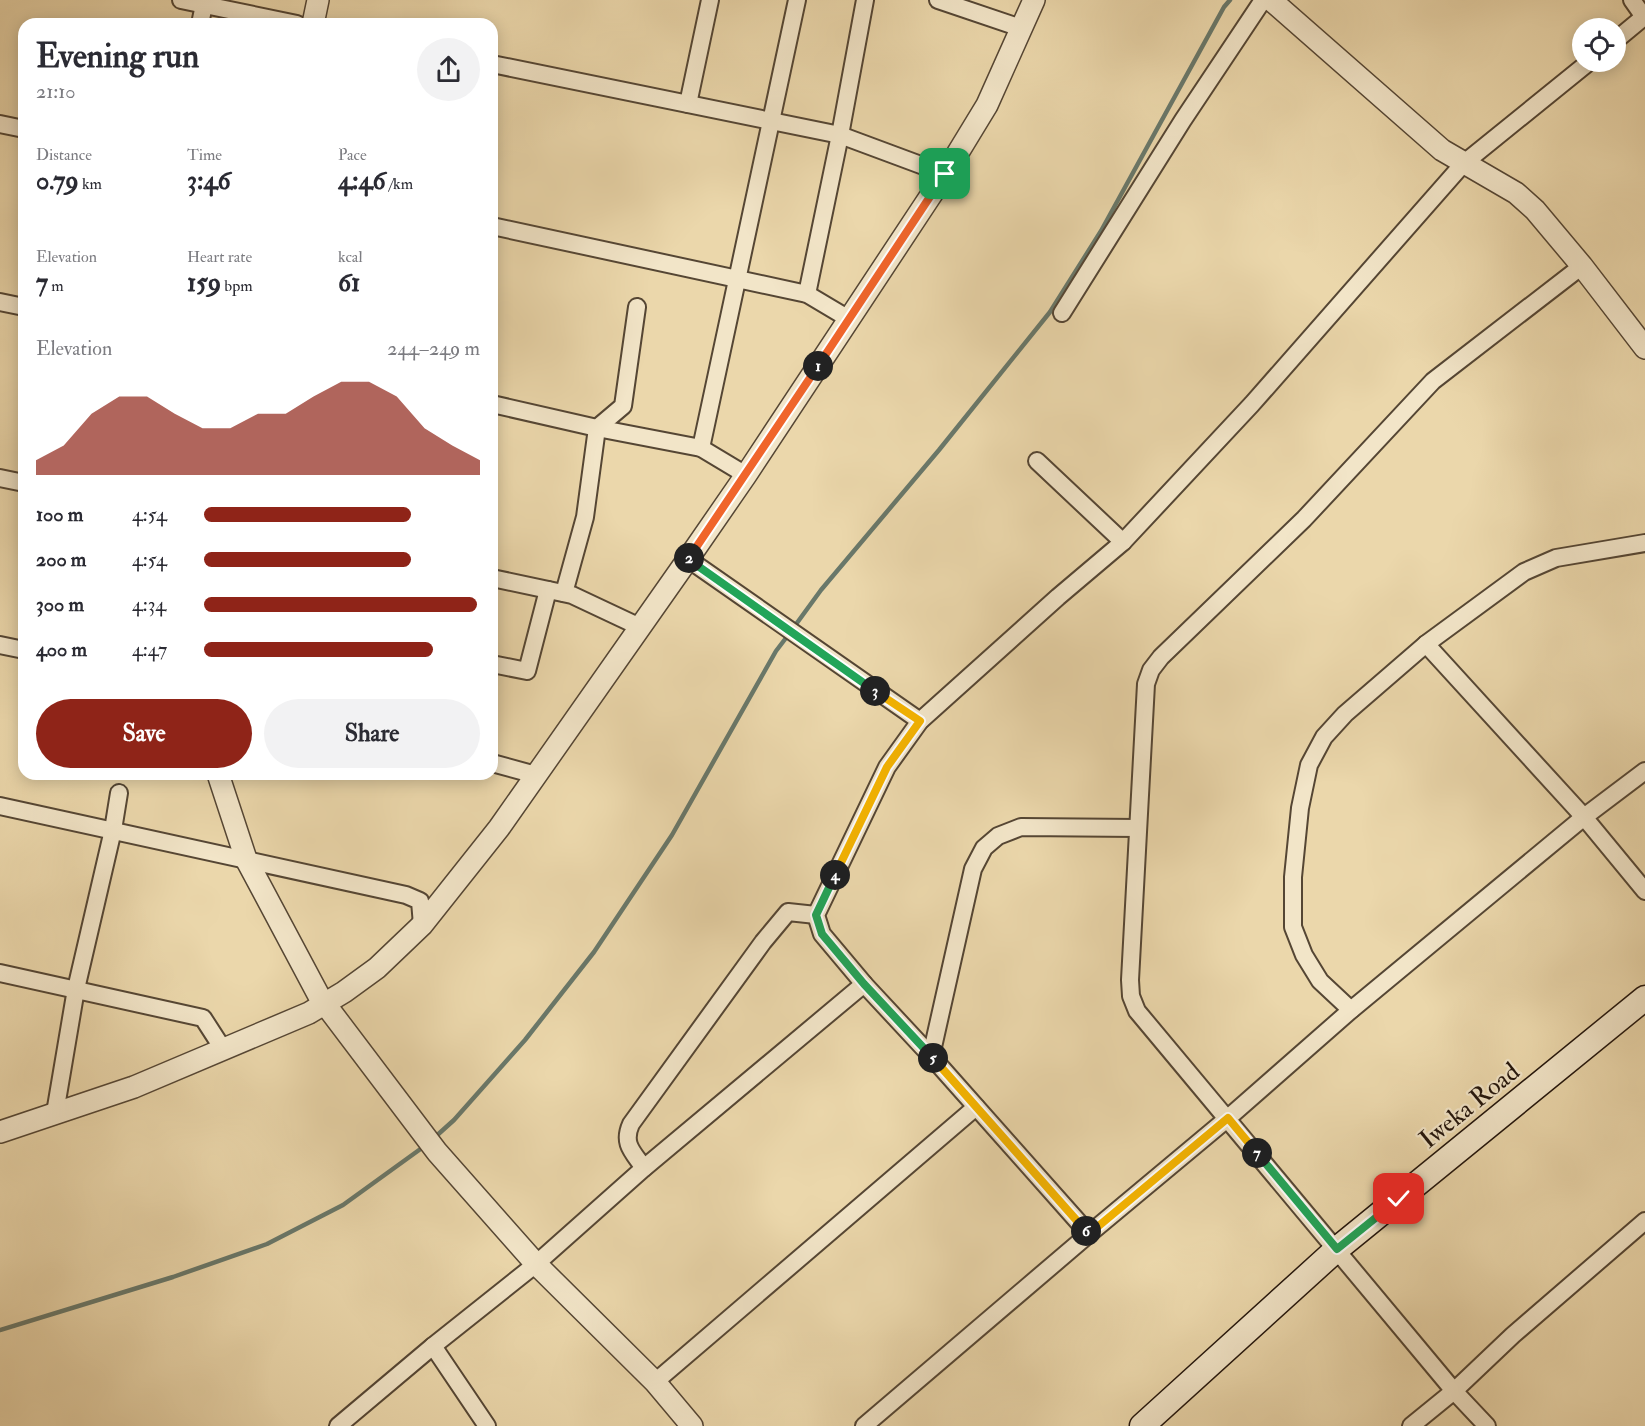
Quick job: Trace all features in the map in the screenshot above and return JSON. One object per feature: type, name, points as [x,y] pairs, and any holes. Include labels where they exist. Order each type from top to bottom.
[{"type":"main road","name":"Iweka Road","points":[[1142,1426],[1337,1249],[1645,998]]},
{"type":"street","points":[[181,0],[205,2],[272,18]]},
{"type":"street","points":[[314,18],[318,0]]},
{"type":"street","points":[[687,104],[710,0]]},
{"type":"street","points":[[701,448],[797,0]]},
{"type":"street","points":[[807,294],[865,0]]},
{"type":"street","points":[[938,0],[1021,28]]},
{"type":"street","points":[[0,1132],[134,1087],[309,1013],[377,968],[422,925],[499,828],[746,475],[849,320],[945,174],[987,105],[1034,0]]},
{"type":"street","points":[[1062,313],[1183,120],[1263,0]]},
{"type":"street","points":[[1270,0],[1442,150],[1516,193],[1535,210],[1582,266],[1645,348]]},
{"type":"street","points":[[1626,32],[1644,17],[1632,0]]},
{"type":"street","points":[[201,18],[205,2]]},
{"type":"street","points":[[498,65],[840,135],[945,174]]},
{"type":"street","points":[[1089,1234],[864,984],[822,934],[816,915],[887,767],[920,721],[1123,542],[1252,404],[1463,164],[1577,72]]},
{"type":"street","points":[[0,124],[18,128]]},
{"type":"street","points":[[498,226],[807,294],[849,320]]},
{"type":"street","points":[[1487,1426],[1454,1391],[1137,1011],[1131,996],[1130,980],[1146,684],[1150,670],[1156,663],[1304,519],[1433,381],[1582,266]]},
{"type":"street","points":[[0,302],[18,306]]},
{"type":"street","points":[[498,665],[527,670],[585,517],[597,428],[623,406],[637,307]]},
{"type":"street","points":[[498,405],[597,428],[701,448],[746,475]]},
{"type":"street","points":[[1037,461],[1123,542]]},
{"type":"street","points":[[0,478],[18,482]]},
{"type":"street","points":[[1351,1010],[1320,981],[1304,955],[1293,927],[1293,877],[1300,808],[1309,765],[1324,737],[1345,714],[1426,644],[1524,572],[1556,558],[1645,543]]},
{"type":"street","points":[[688,559],[920,721]]},
{"type":"street","points":[[498,579],[572,595],[640,627]]},
{"type":"street","points":[[1426,644],[1584,817],[1645,891]]},
{"type":"street","points":[[0,645],[18,649]]},
{"type":"street","points":[[498,765],[536,775]]},
{"type":"street","points":[[864,1426],[1228,1118],[1351,1010],[1584,817],[1645,771]]},
{"type":"street","points":[[220,780],[246,859],[319,996],[437,1152],[536,1264],[655,1382],[692,1426]]},
{"type":"street","points":[[55,1113],[76,989],[113,830],[119,793]]},
{"type":"street","points":[[1,811],[113,830],[406,895],[420,901],[422,925]]},
{"type":"street","points":[[931,1056],[973,869],[984,848],[998,836],[1021,827],[1138,828]]},
{"type":"street","points":[[644,1168],[627,1142],[627,1133],[631,1124],[788,912],[816,915]]},
{"type":"street","points":[[0,973],[203,1018],[223,1049]]},
{"type":"street","points":[[338,1426],[536,1264],[644,1168],[864,984]]},
{"type":"street","points":[[655,1382],[976,1107]]},
{"type":"street","points":[[1411,1426],[1454,1391],[1513,1335],[1645,1221]]},
{"type":"street","points":[[433,1346],[487,1426]]},
{"type":"waterway","points":[[794,627],[821,590],[939,450],[1050,312],[1101,231],[1224,7],[1230,0]]},
{"type":"waterway","points":[[434,1138],[454,1120],[525,1040],[594,952],[672,835],[776,651],[789,634]]},
{"type":"waterway","points":[[0,1330],[173,1277],[267,1244],[343,1205],[426,1145]]},
{"type":"route","points":[[945,174],[688,559],[920,721],[887,767],[816,915],[822,934],[864,984],[1089,1234],[1228,1118],[1337,1249],[1399,1199]]}]
